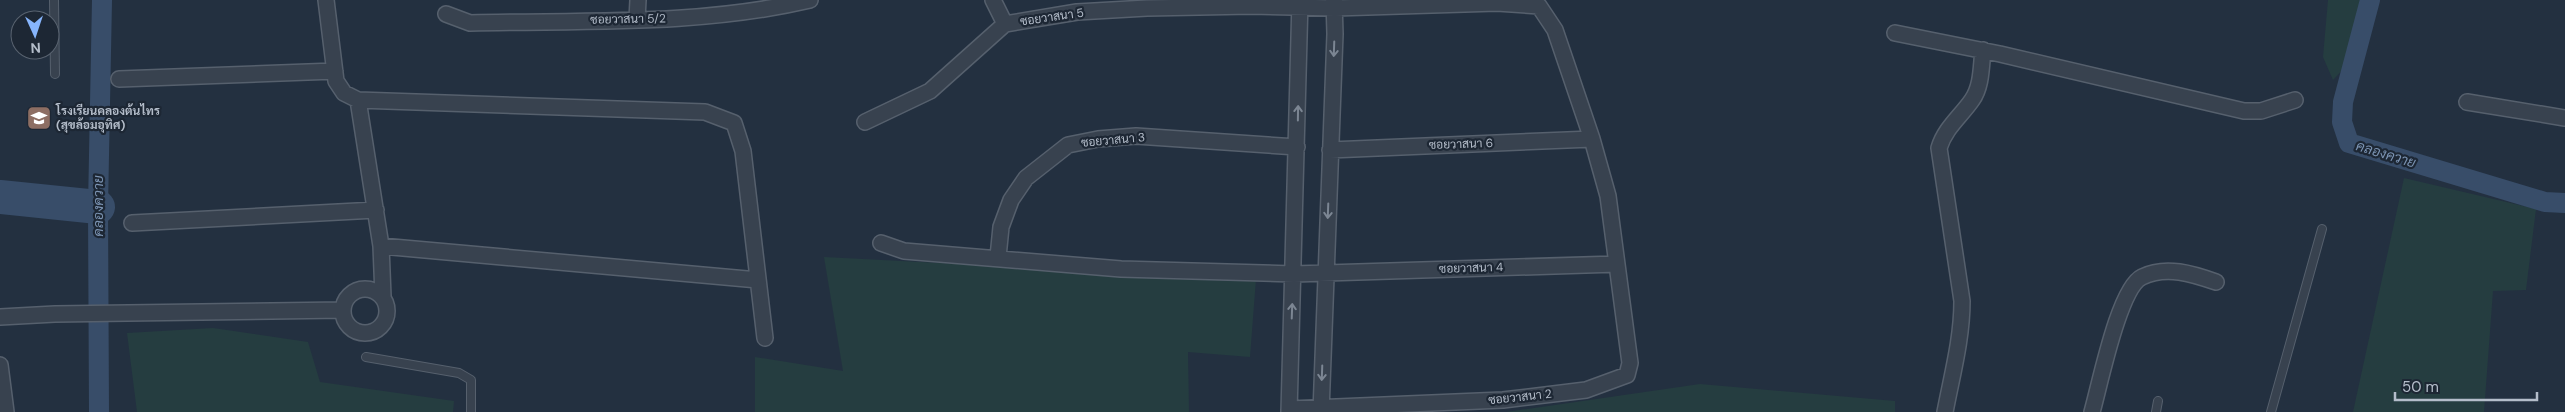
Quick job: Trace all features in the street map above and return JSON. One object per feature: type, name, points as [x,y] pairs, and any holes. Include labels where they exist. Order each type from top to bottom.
[{"type":"street","points":[[326,0],[335,71],[340,89],[358,100],[705,112],[734,123],[743,151],[765,338]]},
{"type":"street","points":[[637,19],[638,0]]},
{"type":"street","name":"ซอยวาสนา 5/2","points":[[446,14],[470,23],[717,17],[773,9],[810,0]]},
{"type":"street","points":[[993,0],[1005,24]]},
{"type":"street","name":"ซอยวาสนา 5","points":[[865,122],[930,91],[1005,24],[1076,12],[1147,8],[1300,4],[1497,3],[1539,6],[1555,30],[1592,139]]},
{"type":"street","points":[[1289,411],[1300,4]]},
{"type":"street","points":[[1321,410],[1334,4]]},
{"type":"street","points":[[1895,33],[1983,50],[2244,111],[2261,111],[2295,100]]},
{"type":"street","points":[[1945,412],[1962,323],[1962,300],[1939,148],[1942,137],[1973,98],[1979,84],[1983,50]]},
{"type":"street","points":[[119,79],[335,71]]},
{"type":"street","points":[[358,100],[381,246],[382,296]]},
{"type":"street","points":[[2467,102],[2565,118]]},
{"type":"street","name":"ซอยวาสนา 3","points":[[998,258],[1001,227],[1011,200],[1026,178],[1046,160],[1068,145],[1098,139],[1136,136],[1297,147]]},
{"type":"street","points":[[1592,139],[1608,196],[1617,264]]},
{"type":"street","name":"ซอยวาสนา 6","points":[[1330,150],[1592,139]]},
{"type":"street","points":[[132,223],[376,210]]},
{"type":"street","name":"ซอยวาสนา 4","points":[[881,243],[904,251],[1121,269],[1294,274],[1617,264]]},
{"type":"street","points":[[381,246],[758,280]]},
{"type":"street","name":"ซอยวาสนา 2","points":[[1289,411],[1503,400],[1586,390],[1627,375],[1630,364],[1617,264]]},
{"type":"street","points":[[2092,412],[2121,306],[2129,289],[2141,277],[2162,272],[2186,272],[2216,282]]},
{"type":"street","points":[[362,289],[377,292],[382,296],[386,302],[388,317],[385,324],[373,333],[358,333],[352,329],[343,317],[343,310],[349,296],[362,289]]},
{"type":"street","points":[[0,317],[55,314],[343,310]]},
{"type":"street","points":[[0,364],[6,412]]},
{"type":"lane","points":[[54,0],[55,74]]},
{"type":"lane","points":[[2271,412],[2322,229]]},
{"type":"lane","points":[[366,357],[459,373],[471,380],[471,412]]},
{"type":"lane","points":[[2156,412],[2158,401]]},
{"type":"green space","points":[[2328,0],[2362,0],[2348,64],[2333,80],[2323,57]]},
{"type":"green space","points":[[2404,178],[2536,209],[2526,290],[2493,291],[2484,412],[2353,412]]},
{"type":"green space","points":[[824,257],[1256,279],[1250,357],[1188,352],[1189,412],[755,412],[755,357],[843,371]]},
{"type":"green space","points":[[213,328],[308,342],[320,382],[454,401],[453,412],[137,412],[127,333]]},
{"type":"green space","points":[[1700,384],[1895,401],[1895,412],[1506,412]]},
{"type":"waterway","name":"คลองควาย","points":[[99,412],[98,207],[102,0]]},
{"type":"waterway","name":"คลองควาย","points":[[2370,0],[2343,102],[2342,122],[2349,143],[2545,202],[2565,203]]},
{"type":"waterway","points":[[0,197],[98,207]]},
{"type":"place","name":"โรงเรียนคลองต้นไทร (สุขล้อมอุทิศ)","points":[[39,118]]}]
